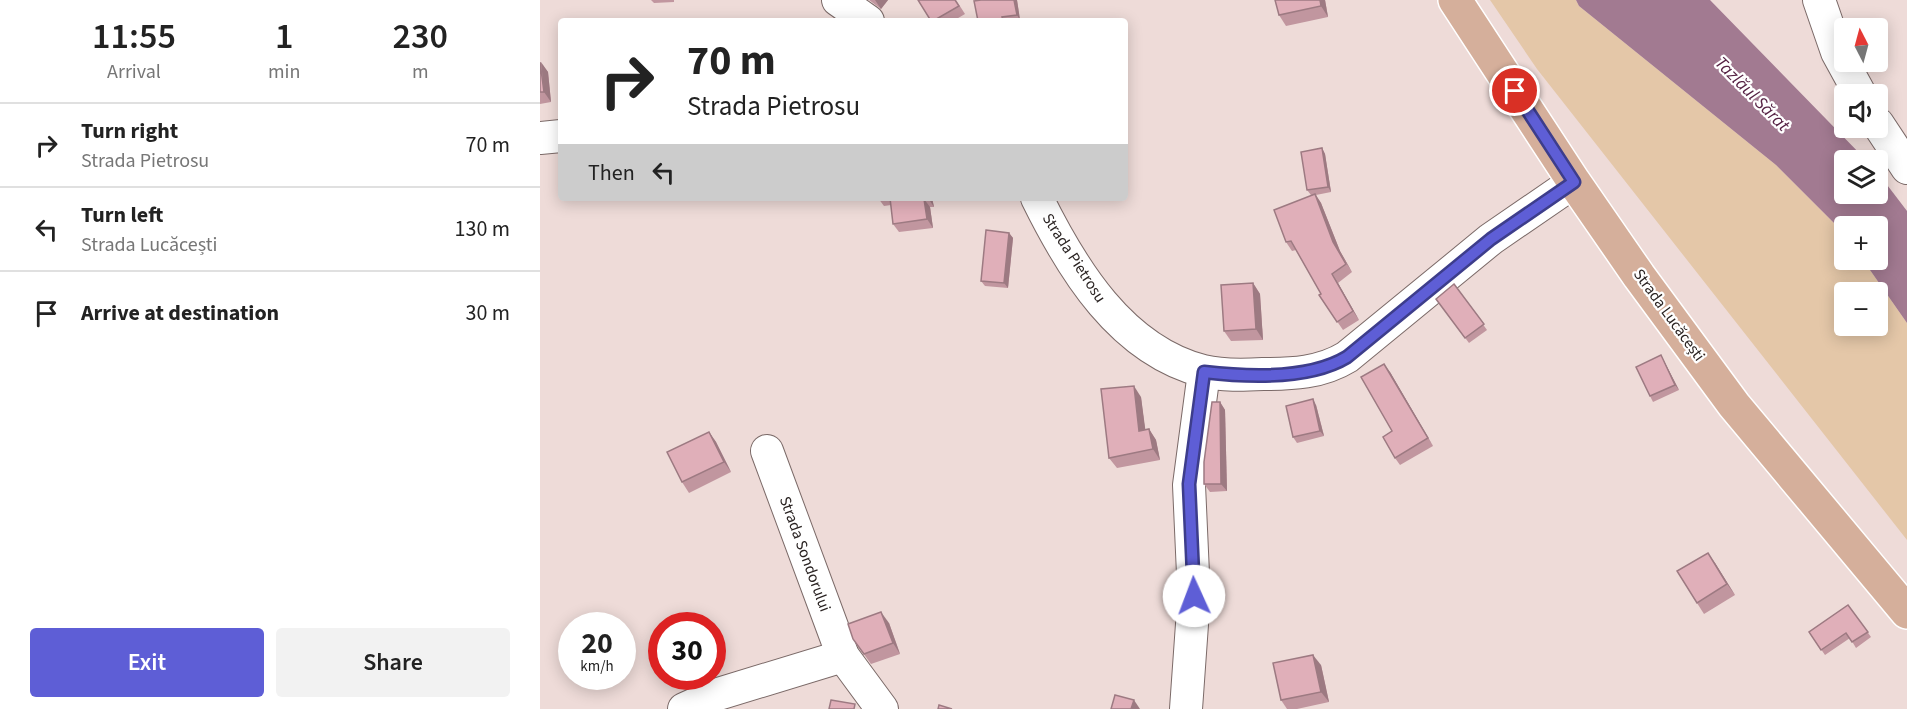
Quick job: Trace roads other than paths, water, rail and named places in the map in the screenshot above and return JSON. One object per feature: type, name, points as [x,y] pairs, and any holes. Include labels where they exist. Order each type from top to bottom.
[{"type":"main road","name":"Strada Lucăcești","points":[[1455,0],[1574,182],[1639,276],[1734,405],[1907,612]]},
{"type":"street","points":[[838,0],[864,18]]},
{"type":"street","points":[[1819,0],[1837,52],[1855,84]]},
{"type":"street","points":[[540,138],[558,136]]},
{"type":"street","points":[[1887,138],[1907,168]]},
{"type":"street","name":"Strada Pietrosu","points":[[1039,201],[1094,295],[1132,334],[1150,346],[1204,372],[1238,375],[1276,374],[1334,365],[1352,353],[1491,239],[1574,182]]},
{"type":"street","points":[[1186,709],[1194,596],[1189,484],[1204,372]]},
{"type":"street","name":"Strada Sondorului","points":[[767,451],[843,656],[882,709]]},
{"type":"street","points":[[684,709],[715,695],[843,656]]},
{"type":"water","name":"Tazlăul Sărat","points":[[1576,0],[1710,0],[1834,127],[1834,138],[1845,138],[1856,150],[1834,150],[1834,204],[1888,204],[1888,186],[1907,211],[1907,323],[1888,296],[1888,282],[1878,282],[1870,270],[1888,270],[1888,216],[1834,216],[1834,223],[1776,165],[1579,6]]}]
